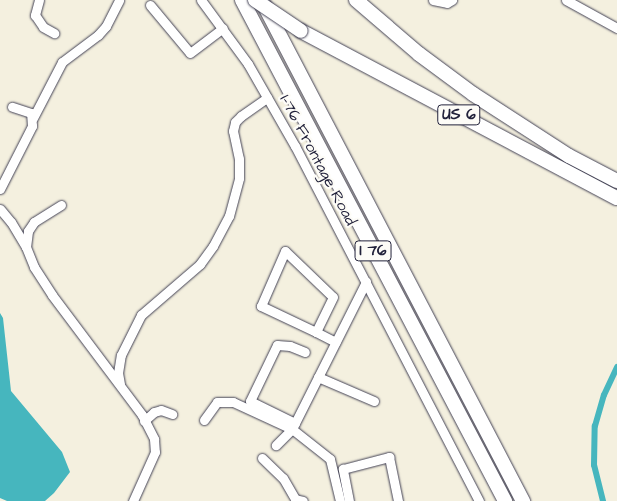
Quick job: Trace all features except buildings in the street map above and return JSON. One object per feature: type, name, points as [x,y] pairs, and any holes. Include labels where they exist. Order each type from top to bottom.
[{"type":"highway","name":"I 76","points":[[242,0],[504,501]]},
{"type":"highway","name":"US 6","points":[[254,0],[301,31],[617,198]]},
{"type":"highway","name":"I 76","points":[[262,0],[522,501]]},
{"type":"highway","name":"US 6","points":[[356,0],[419,54],[473,94],[569,156],[617,181]]},
{"type":"street","points":[[39,0],[34,15],[43,27],[54,33]]},
{"type":"street","points":[[0,189],[62,62],[106,26],[120,0]]},
{"type":"street","name":"I-76 Frontage Road","points":[[201,0],[223,28],[268,98],[479,501]]},
{"type":"street","points":[[433,0],[447,3],[452,0]]},
{"type":"street","points":[[566,0],[617,28]]},
{"type":"street","points":[[150,5],[190,52],[223,28]]},
{"type":"street","points":[[120,387],[118,373],[121,355],[141,315],[200,264],[213,246],[229,216],[237,187],[239,159],[233,131],[235,122],[268,98]]},
{"type":"street","points":[[12,107],[28,110],[33,118]]},
{"type":"street","points":[[26,247],[28,231],[34,222],[61,205]]},
{"type":"street","points":[[0,209],[26,247],[34,267],[52,294],[144,421],[154,439],[155,452],[133,501]]},
{"type":"street","points":[[316,332],[333,297],[285,251],[261,306],[336,342]]},
{"type":"street","points":[[276,445],[294,426],[366,282]]},
{"type":"street","points":[[305,352],[290,346],[277,345],[250,401],[294,426],[330,458],[340,501]]},
{"type":"street","points":[[104,366],[114,362],[121,355]]},
{"type":"street","points":[[318,377],[374,401]]},
{"type":"street","points":[[204,420],[216,402],[233,402],[294,426]]},
{"type":"street","points":[[144,421],[154,412],[161,410],[172,414]]},
{"type":"street","points":[[334,472],[389,457],[398,501]]},
{"type":"street","points":[[262,458],[283,478],[295,499],[303,501]]},
{"type":"street","points":[[344,470],[349,501]]},
{"type":"water","points":[[0,313],[3,318],[11,391],[62,452],[70,472],[54,493],[45,501],[7,501],[0,498]]},
{"type":"waterway","points":[[603,501],[594,465],[595,426],[604,395],[617,367]]}]
